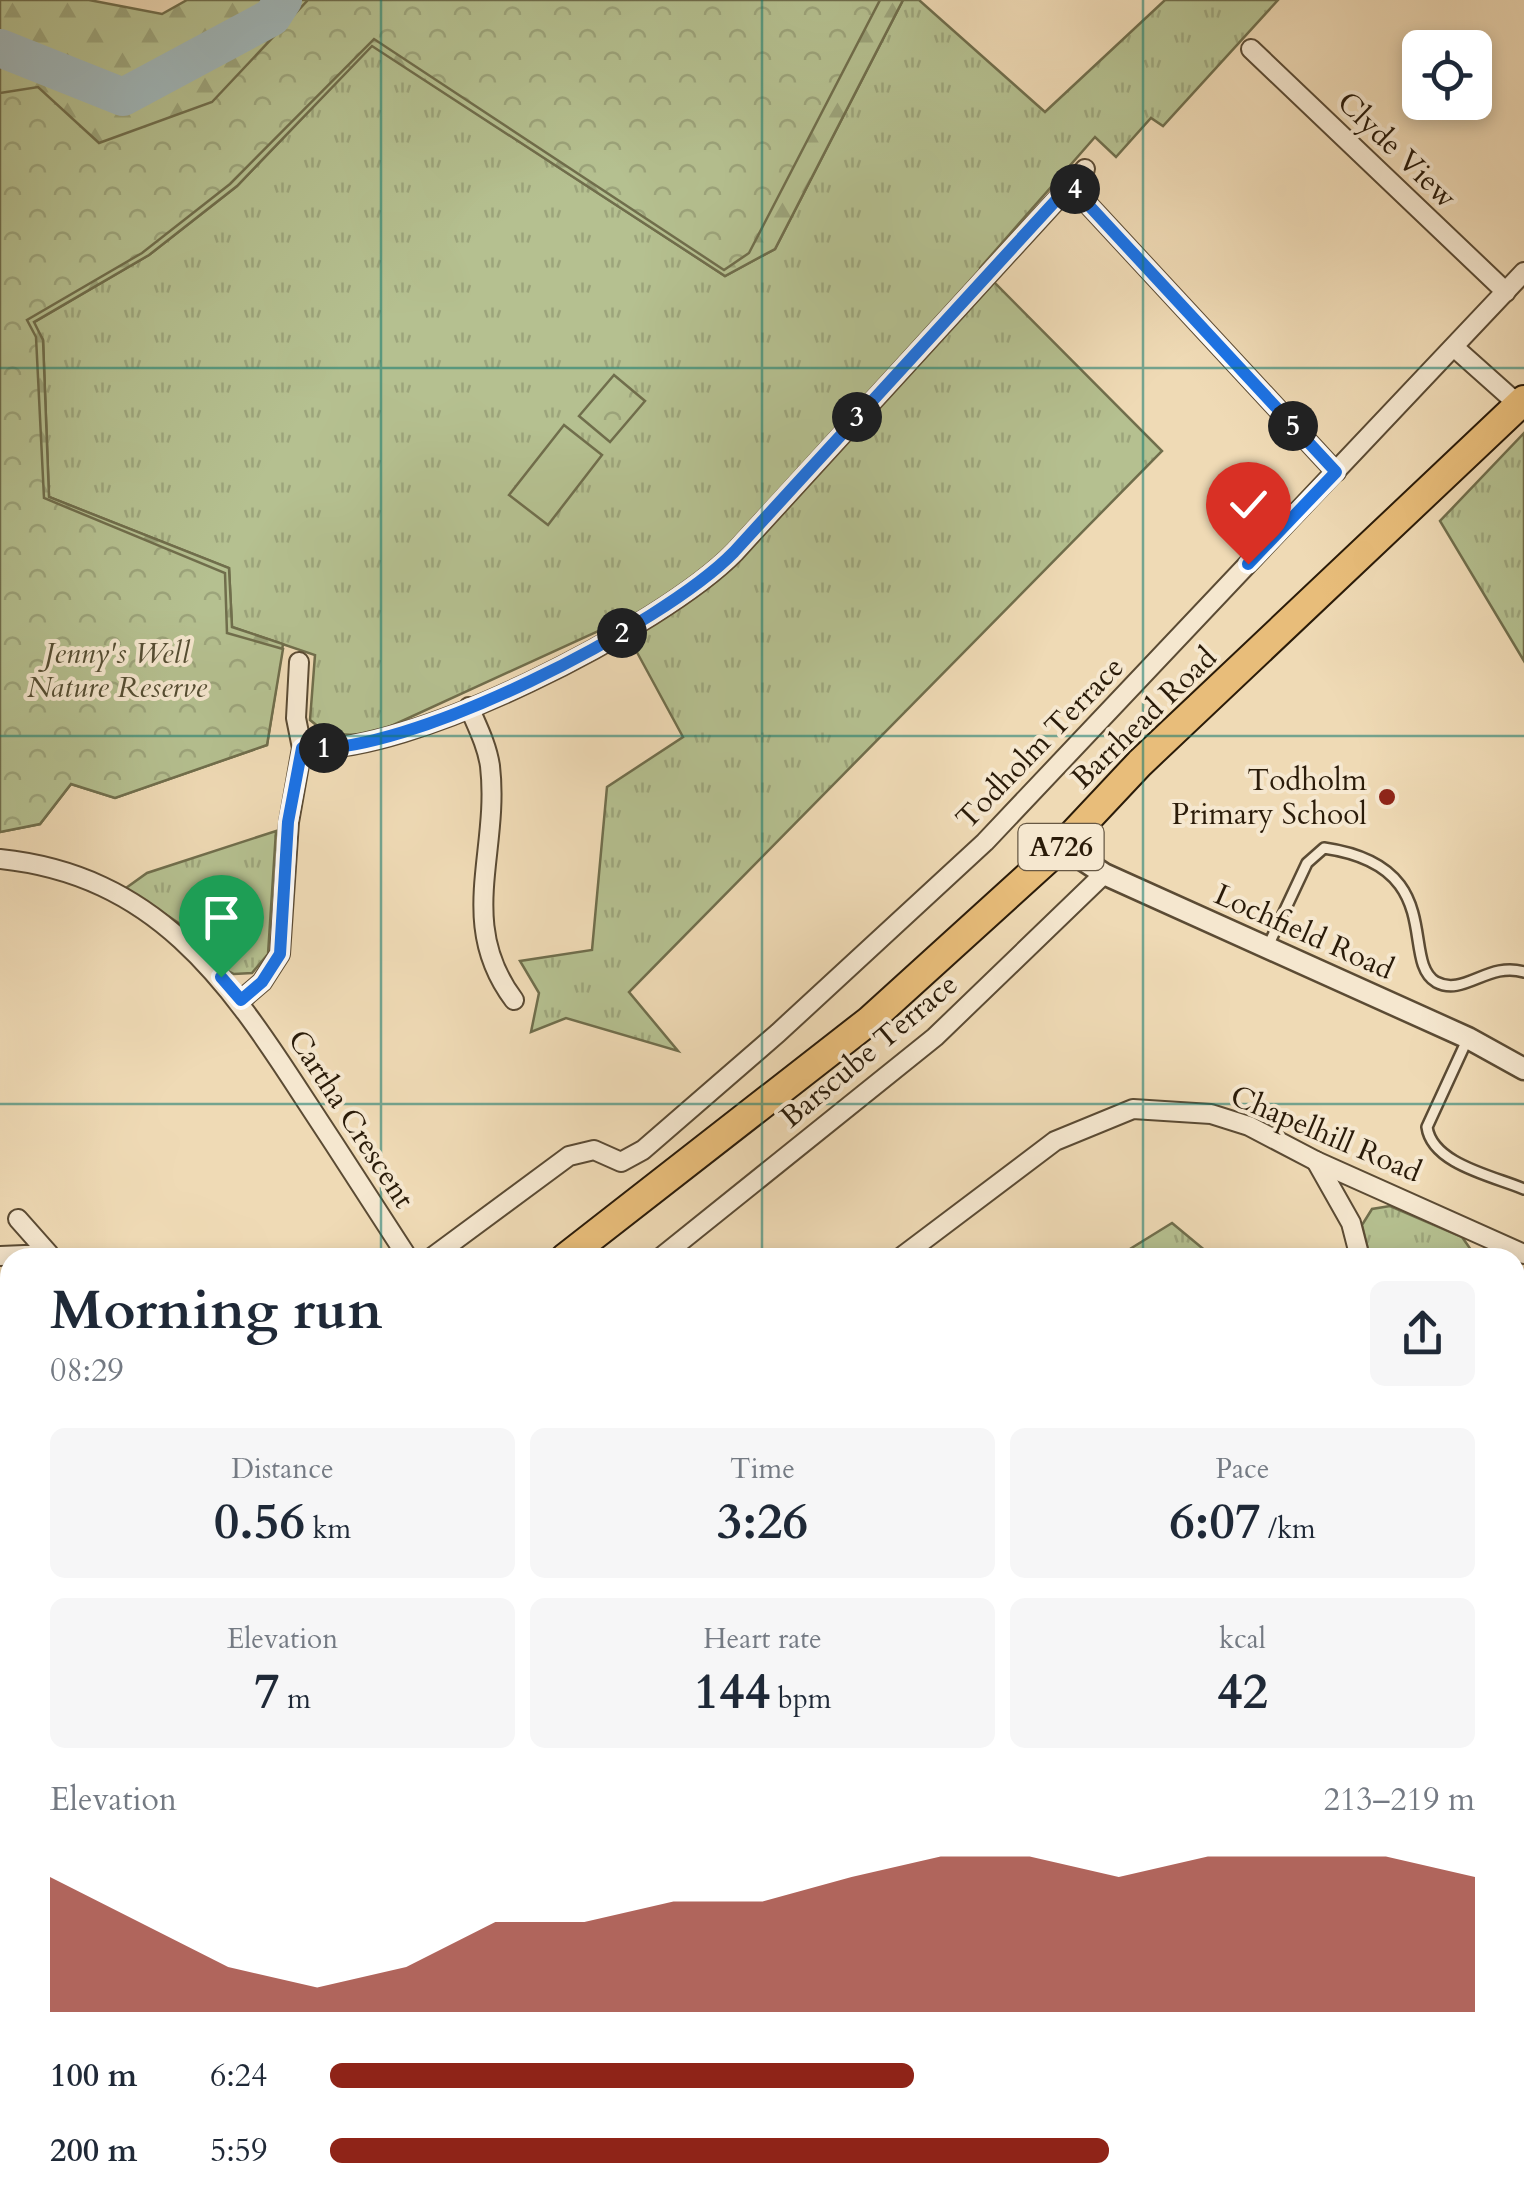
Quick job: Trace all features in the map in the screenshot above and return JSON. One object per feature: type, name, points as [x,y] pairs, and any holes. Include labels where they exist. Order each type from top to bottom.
[{"type":"main road","name":"Barrhead Road","points":[[578,1248],[870,1021],[1062,846],[1140,763],[1522,403]]},
{"type":"street","name":"Clyde View","points":[[1251,49],[1506,292]]},
{"type":"street","points":[[302,748],[364,744],[469,707],[657,615],[714,573],[1084,169]]},
{"type":"street","points":[[1070,185],[1336,472]]},
{"type":"street","name":"Todholm Terrace","points":[[445,1248],[570,1156],[594,1150],[622,1162],[694,1109],[985,842],[1524,272]]},
{"type":"street","points":[[1455,348],[1522,403]]},
{"type":"street","points":[[241,1000],[262,982],[280,954],[288,822],[302,748],[296,718],[299,662]]},
{"type":"street","points":[[469,707],[486,748],[490,778],[484,941],[494,971],[514,1000]]},
{"type":"street","name":"Lochfield Road","points":[[1062,846],[1104,874],[1468,1038],[1524,1069]]},
{"type":"street","name":"Cartha Crescent","points":[[0,859],[70,874],[132,904],[200,956],[241,1000],[402,1248]]},
{"type":"street","name":"Barscube Terrace","points":[[672,1248],[934,1038],[1104,874]]},
{"type":"street","name":"Chapelhill Road","points":[[913,1248],[1055,1141],[1132,1108],[1211,1114],[1249,1126],[1316,1161],[1513,1248]]},
{"type":"street","points":[[1316,1161],[1351,1224],[1357,1248]]},
{"type":"street","points":[[18,1218],[44,1248]]},
{"type":"lane","points":[[1267,948],[1308,862],[1324,848],[1350,852],[1378,864],[1402,888],[1415,908],[1426,970],[1436,981],[1456,986],[1494,969],[1524,972]]},
{"type":"lane","points":[[1468,1038],[1427,1127],[1429,1140],[1441,1154],[1524,1189]]},
{"type":"green space","name":"Jenny's Well Nature Reserve","points":[[0,0],[89,0],[162,14],[187,0],[903,0],[775,249],[725,276],[372,46],[237,186],[149,255],[34,322],[43,340],[49,497],[229,568],[232,627],[283,644],[267,745],[115,798],[71,784],[40,824],[0,832]]},
{"type":"green space","name":"Jenny's Well Nature Reserve","points":[[308,0],[880,0],[749,253],[724,270],[374,39],[230,184],[142,253],[27,320],[36,337],[44,498],[225,573],[227,633],[283,649],[267,745],[115,798],[71,784],[40,824],[0,832],[0,93],[38,87],[99,143],[212,102]]},
{"type":"green space","points":[[903,0],[919,0],[1045,112],[1165,0],[1278,0],[1163,126],[1151,118],[1116,157],[1095,137],[980,268],[1162,451],[629,992],[678,1051],[566,1018],[531,1032],[539,993],[520,961],[592,950],[607,787],[683,737],[620,621],[378,732],[351,735],[317,726],[310,720],[315,655],[232,627],[229,568],[49,497],[43,340],[33,323],[149,255],[237,186],[372,45],[725,276],[775,249]]},
{"type":"green space","points":[[614,375],[645,401],[610,442],[579,416]]},
{"type":"green space","points":[[564,425],[602,455],[548,525],[509,495]]},
{"type":"green space","points":[[1524,433],[1524,661],[1440,521]]},
{"type":"green space","points":[[276,831],[268,954],[252,973],[234,974],[222,968],[180,924],[126,888],[147,873]]},
{"type":"green space","points":[[1390,1206],[1462,1237],[1470,1248],[1368,1248],[1362,1225],[1372,1209]]},
{"type":"green space","points":[[1172,1223],[1202,1248],[1132,1248]]},
{"type":"waterway","points":[[0,48],[123,97],[272,17],[283,0]]},
{"type":"place","name":"Todholm Primary School","points":[[1387,797]]},
{"type":"route","points":[[221,977],[241,1000],[262,982],[280,954],[288,822],[302,748],[364,744],[469,707],[606,642],[688,594],[734,552],[1070,185],[1336,472],[1248,564]]}]
